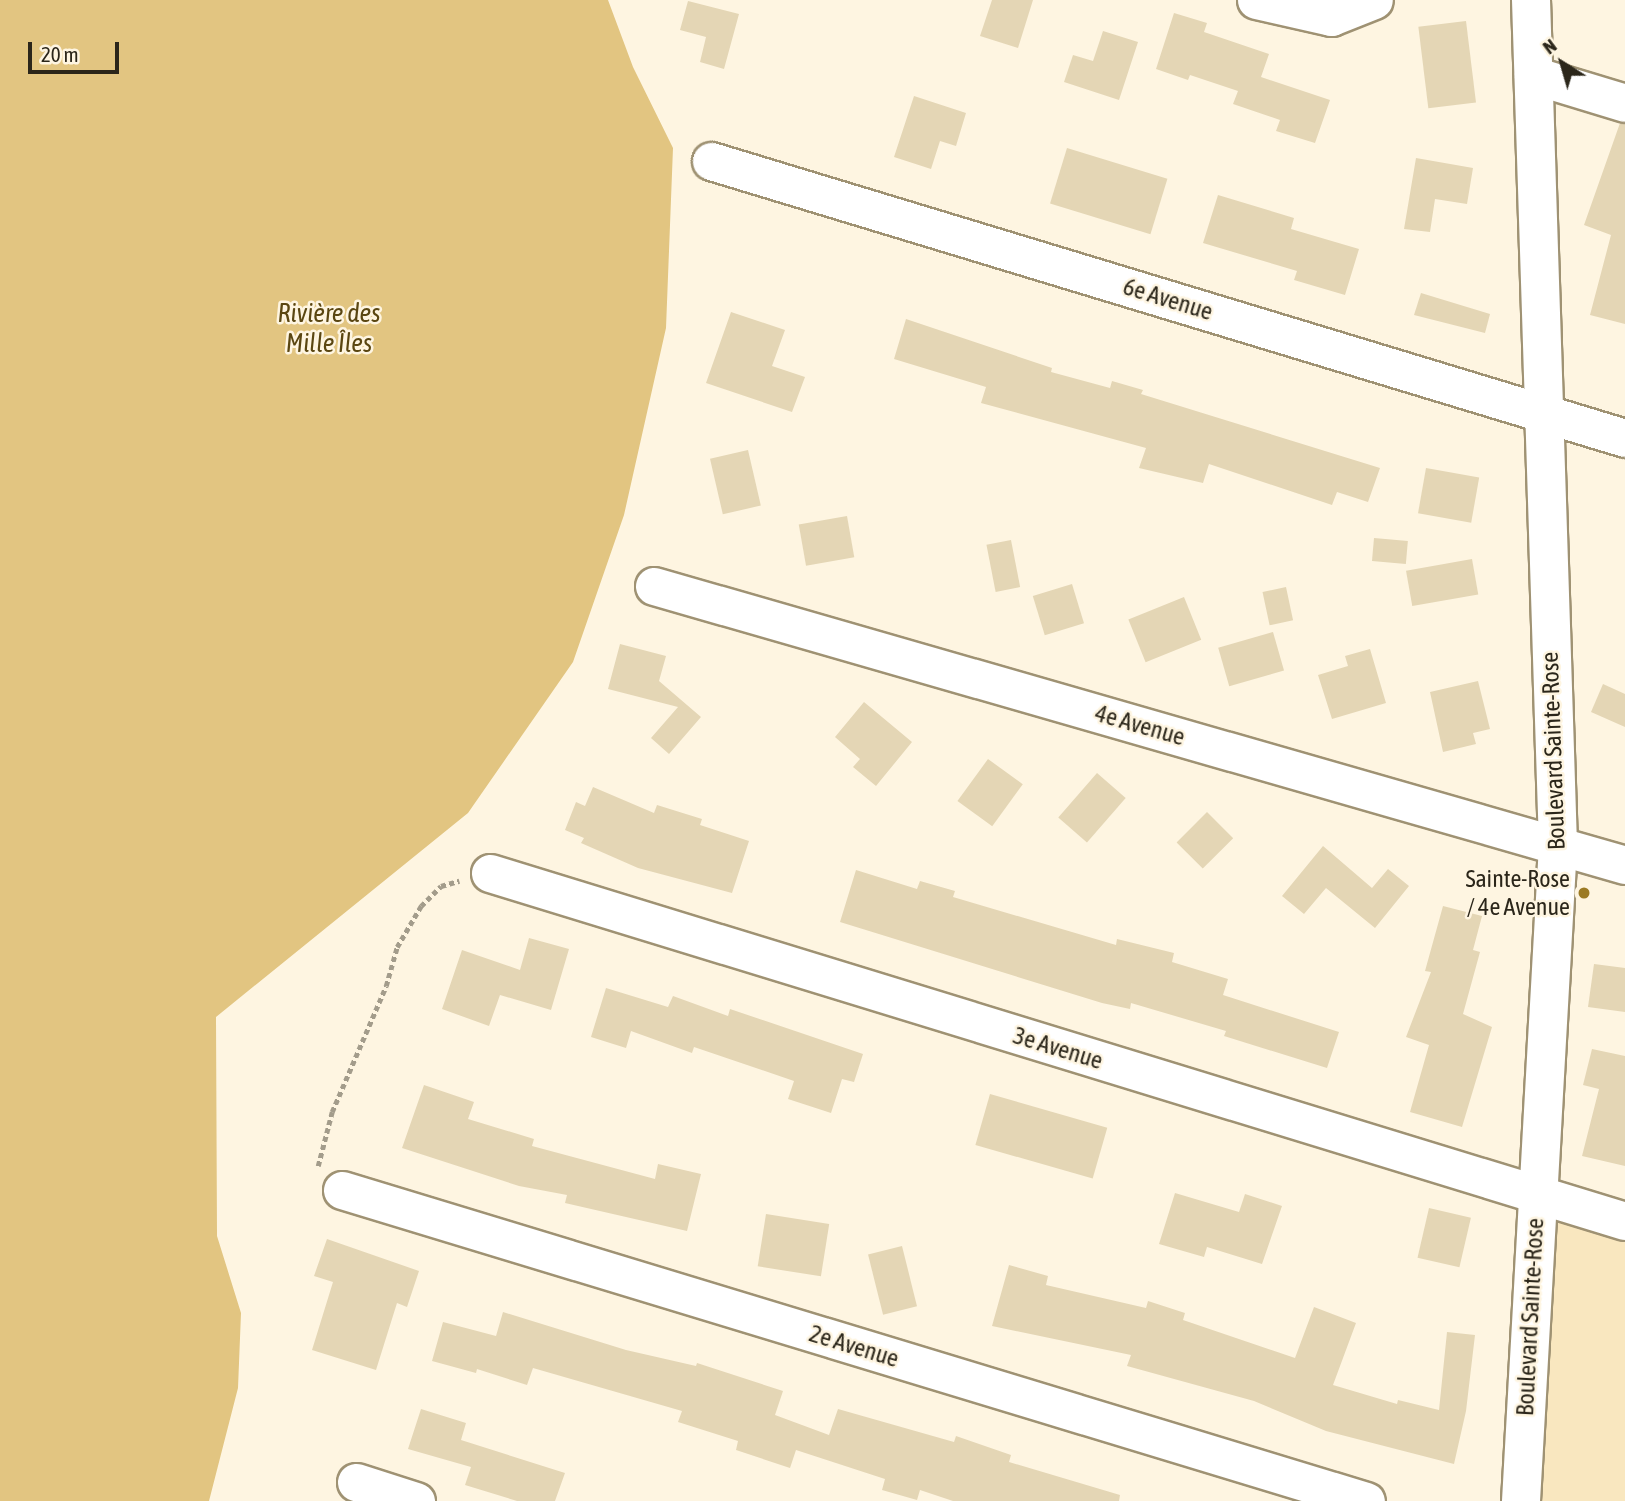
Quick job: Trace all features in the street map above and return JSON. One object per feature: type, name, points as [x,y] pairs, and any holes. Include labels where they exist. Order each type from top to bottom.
[{"type":"street","points":[[1256,0],[1331,17],[1374,0]]},
{"type":"street","name":"Boulevard Sainte-Rose","points":[[1521,1501],[1535,1195],[1558,845],[1531,0]]},
{"type":"street","points":[[1533,75],[1625,103]]},
{"type":"street","name":"6e Avenue","points":[[711,161],[1625,438]]},
{"type":"street","name":"4e Avenue","points":[[654,586],[1625,865]]},
{"type":"street","name":"3e Avenue","points":[[491,873],[1625,1221]]},
{"type":"street","name":"2e Avenue","points":[[342,1190],[1366,1501]]},
{"type":"street","points":[[356,1482],[416,1501]]},
{"type":"path","points":[[342,1190],[317,1168],[332,1112],[386,986],[397,947],[421,906],[441,886],[491,873]]},
{"type":"shaded area","points":[[1543,1205],[1625,1230],[1625,1501],[1533,1501]]},
{"type":"water","name":"Rivière des Mille Îles","points":[[0,0],[608,0],[633,67],[673,148],[666,328],[624,515],[573,662],[468,813],[216,1017],[217,1236],[241,1313],[238,1388],[209,1501],[0,1501]]},
{"type":"building","points":[[992,0],[1033,0],[1018,48],[980,36]]},
{"type":"building","points":[[688,1],[739,14],[724,69],[700,62],[706,37],[680,30]]},
{"type":"building","points":[[1174,13],[1207,23],[1204,32],[1269,54],[1261,77],[1330,100],[1315,143],[1276,131],[1280,120],[1233,104],[1238,91],[1190,75],[1188,80],[1156,69]]},
{"type":"building","points":[[1466,21],[1476,102],[1428,108],[1418,27]]},
{"type":"building","points":[[1103,31],[1138,42],[1119,100],[1064,82],[1073,55],[1093,61]]},
{"type":"building","points":[[914,96],[966,113],[956,146],[940,141],[931,169],[894,157]]},
{"type":"building","points":[[1620,123],[1625,123],[1625,324],[1590,315],[1611,235],[1584,225]]},
{"type":"building","points":[[1067,148],[1167,179],[1150,234],[1050,203]]},
{"type":"building","points":[[1416,158],[1473,168],[1467,204],[1435,199],[1430,232],[1404,229]]},
{"type":"building","points":[[1218,195],[1294,218],[1291,229],[1359,249],[1345,295],[1294,280],[1297,271],[1203,243]]},
{"type":"building","points":[[1421,293],[1490,314],[1485,333],[1414,315]]},
{"type":"building","points":[[731,312],[785,330],[772,366],[805,377],[792,412],[706,383]]},
{"type":"building","points":[[906,319],[1052,368],[1051,372],[1110,388],[1112,381],[1143,390],[1141,394],[1380,468],[1368,502],[1337,492],[1332,505],[1209,464],[1203,483],[1139,468],[1146,448],[981,403],[986,387],[894,359]]},
{"type":"building","points":[[748,450],[761,506],[723,514],[710,459]]},
{"type":"building","points":[[1426,468],[1479,477],[1471,523],[1418,513]]},
{"type":"building","points":[[847,516],[854,557],[806,566],[799,525]]},
{"type":"building","points":[[1374,538],[1408,541],[1406,564],[1372,561]]},
{"type":"building","points":[[1011,540],[1020,587],[996,592],[986,545]]},
{"type":"building","points":[[1472,559],[1478,594],[1412,606],[1406,571]]},
{"type":"building","points":[[1072,584],[1084,623],[1045,635],[1033,596]]},
{"type":"building","points":[[1286,587],[1293,620],[1270,625],[1263,592]]},
{"type":"building","points":[[1184,597],[1201,640],[1146,662],[1128,619]]},
{"type":"building","points":[[1273,632],[1284,670],[1229,686],[1218,648]]},
{"type":"building","points":[[620,644],[666,656],[659,681],[701,717],[669,754],[651,738],[678,707],[608,689]]},
{"type":"building","points":[[1370,649],[1386,703],[1332,719],[1318,675],[1348,666],[1345,656]]},
{"type":"building","points":[[1478,681],[1490,729],[1473,733],[1476,744],[1443,752],[1430,692]]},
{"type":"building","points":[[1603,684],[1625,694],[1625,727],[1591,712]]},
{"type":"building","points":[[864,702],[912,742],[876,786],[853,767],[860,759],[835,737]]},
{"type":"building","points":[[988,759],[1023,784],[992,826],[957,801]]},
{"type":"building","points":[[1097,773],[1126,798],[1087,842],[1058,818]]},
{"type":"building","points":[[593,787],[654,813],[657,805],[702,819],[700,825],[749,841],[732,893],[638,868],[581,843],[584,838],[565,830],[576,802],[585,806]]},
{"type":"building","points":[[1207,812],[1233,838],[1203,869],[1177,842]]},
{"type":"building","points":[[1323,846],[1372,888],[1388,869],[1409,886],[1375,928],[1326,888],[1304,914],[1282,896]]},
{"type":"building","points":[[856,870],[917,889],[920,881],[955,891],[953,897],[1116,945],[1117,939],[1174,953],[1172,962],[1228,979],[1223,995],[1339,1032],[1327,1068],[1224,1036],[1226,1031],[1131,1003],[1130,1009],[1102,1003],[840,922]]},
{"type":"building","points":[[1443,906],[1482,916],[1473,950],[1480,952],[1463,1014],[1492,1027],[1462,1127],[1410,1112],[1429,1045],[1406,1037],[1431,972],[1425,971]]},
{"type":"building","points":[[529,938],[569,949],[551,1010],[500,995],[489,1026],[442,1009],[462,950],[520,970]]},
{"type":"building","points":[[1594,964],[1625,968],[1625,1012],[1588,1007]]},
{"type":"building","points":[[606,988],[668,1007],[673,996],[728,1016],[730,1009],[863,1054],[854,1082],[842,1079],[831,1113],[788,1099],[794,1081],[694,1047],[692,1053],[631,1031],[626,1048],[591,1037]]},
{"type":"building","points":[[1592,1049],[1625,1056],[1625,1166],[1582,1156],[1599,1089],[1583,1085]]},
{"type":"building","points":[[424,1085],[474,1102],[468,1119],[534,1139],[532,1146],[655,1179],[658,1164],[701,1174],[687,1231],[565,1203],[567,1195],[519,1186],[402,1148]]},
{"type":"building","points":[[990,1094],[1107,1128],[1093,1179],[975,1145]]},
{"type":"building","points":[[1175,1193],[1239,1212],[1245,1194],[1282,1206],[1262,1264],[1207,1247],[1204,1257],[1159,1244]]},
{"type":"building","points":[[1429,1208],[1471,1218],[1459,1267],[1418,1258]]},
{"type":"building","points":[[766,1214],[829,1224],[821,1276],[758,1266]]},
{"type":"building","points":[[327,1239],[419,1271],[407,1307],[397,1303],[376,1370],[312,1350],[333,1282],[314,1276]]},
{"type":"building","points":[[902,1246],[917,1306],[883,1315],[868,1254]]},
{"type":"building","points":[[1009,1265],[1048,1276],[1046,1285],[1146,1308],[1148,1301],[1185,1313],[1183,1320],[1295,1358],[1314,1307],[1356,1323],[1333,1385],[1397,1404],[1398,1400],[1439,1410],[1447,1332],[1475,1335],[1466,1411],[1454,1464],[1326,1431],[1254,1401],[1127,1366],[1131,1355],[992,1326]]},
{"type":"building","points":[[503,1312],[626,1350],[696,1366],[697,1363],[783,1391],[775,1415],[829,1435],[838,1409],[954,1442],[956,1436],[1011,1455],[1009,1462],[1120,1495],[1119,1501],[953,1501],[920,1490],[917,1500],[882,1490],[885,1479],[796,1450],[790,1468],[736,1450],[738,1441],[678,1422],[682,1411],[533,1368],[527,1385],[477,1369],[476,1373],[432,1361],[443,1322],[496,1336]]},
{"type":"building","points":[[421,1409],[466,1423],[461,1440],[565,1473],[555,1501],[517,1501],[465,1485],[471,1467],[408,1449]]},
{"type":"place","name":"Sainte-Rose / 4e Avenue","points":[[1584,893]]}]
